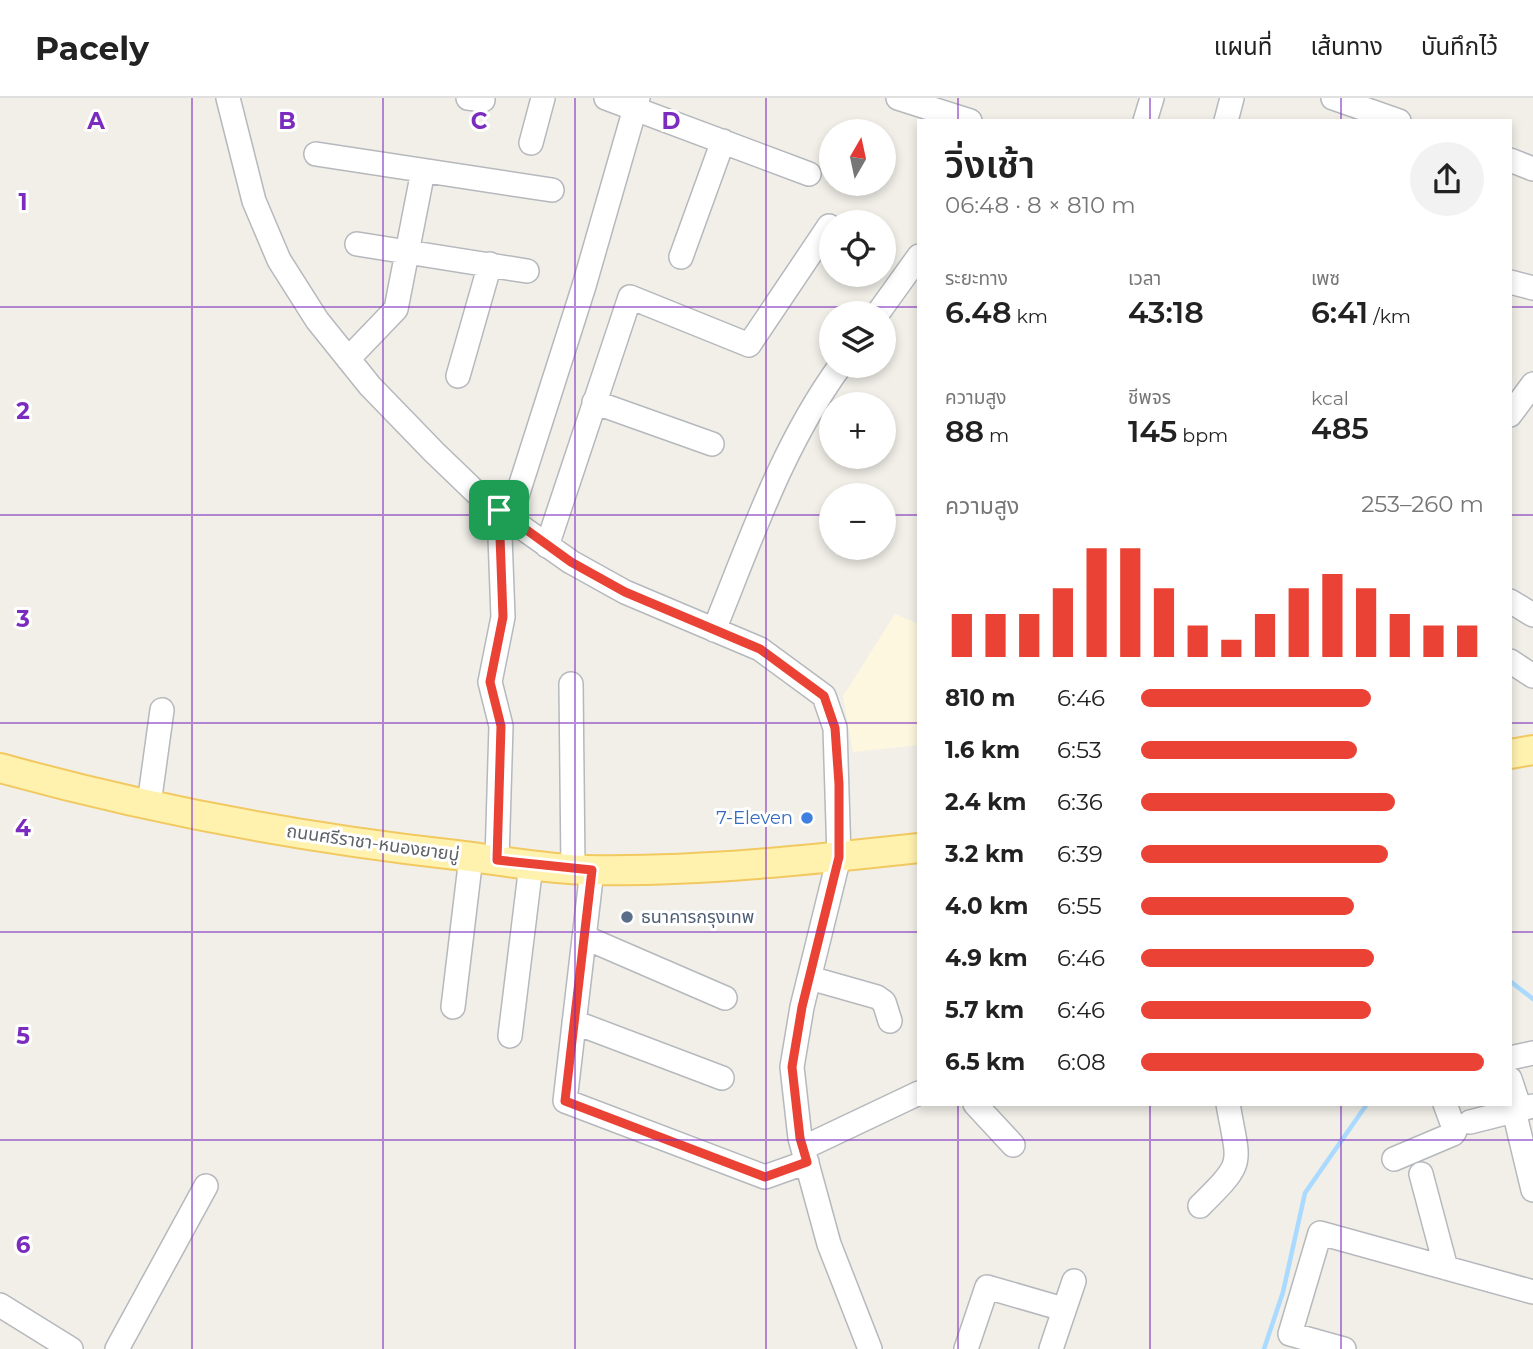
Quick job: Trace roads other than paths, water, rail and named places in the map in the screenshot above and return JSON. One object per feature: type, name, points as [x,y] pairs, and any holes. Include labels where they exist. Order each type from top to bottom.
[{"type":"main road","points":[[1512,754],[1533,750]]},
{"type":"main road","name":"ถนนศรีราชา-หนองยายบู่","points":[[0,768],[149,804],[388,848],[531,865],[582,869],[711,867],[917,848]]},
{"type":"street","points":[[228,98],[254,201],[279,260],[317,320],[348,359],[370,386],[434,452],[487,503],[547,546],[625,592],[760,649],[824,696],[835,728],[839,784],[839,857],[802,1007],[792,1067],[805,1155],[829,1244],[870,1349]]},
{"type":"street","points":[[531,143],[543,98]]},
{"type":"street","points":[[606,98],[636,103],[723,141],[809,174]]},
{"type":"street","points":[[898,98],[964,119]]},
{"type":"street","points":[[1146,119],[1152,98]]},
{"type":"street","points":[[1227,119],[1233,98]]},
{"type":"street","points":[[1333,98],[1391,119]]},
{"type":"street","points":[[453,1007],[484,858],[501,726],[490,682],[503,617],[505,514],[584,286],[636,103]]},
{"type":"street","points":[[681,257],[723,141]]},
{"type":"street","points":[[316,154],[552,190]]},
{"type":"street","points":[[1512,161],[1533,169]]},
{"type":"street","points":[[348,359],[396,309],[423,171]]},
{"type":"street","points":[[547,546],[629,297],[749,345],[819,241]]},
{"type":"street","points":[[357,244],[527,271]]},
{"type":"street","points":[[887,301],[917,259]]},
{"type":"street","points":[[458,376],[490,264]]},
{"type":"street","points":[[1512,283],[1533,288]]},
{"type":"street","points":[[714,630],[787,451],[814,402],[831,378]]},
{"type":"street","points":[[594,402],[712,444]]},
{"type":"street","points":[[1512,602],[1533,615]]},
{"type":"street","points":[[1512,662],[1533,676]]},
{"type":"street","points":[[571,684],[582,869],[583,937],[565,1101],[765,1177],[917,1094]]},
{"type":"street","points":[[149,804],[162,710]]},
{"type":"street","points":[[510,1036],[531,865]]},
{"type":"street","points":[[583,937],[725,998]]},
{"type":"street","points":[[810,978],[877,997],[884,1002],[890,1021]]},
{"type":"street","points":[[574,1022],[722,1078]]},
{"type":"street","points":[[1512,1058],[1533,1053]]},
{"type":"street","points":[[1512,1084],[1522,1109],[1533,1190]]},
{"type":"street","points":[[977,1106],[1013,1145]]},
{"type":"street","points":[[1200,1206],[1234,1173],[1238,1159],[1228,1106]]},
{"type":"street","points":[[1394,1159],[1453,1135],[1455,1131],[1446,1106]]},
{"type":"street","points":[[1470,1122],[1522,1109]]},
{"type":"street","points":[[1420,1174],[1446,1268]]},
{"type":"street","points":[[117,1349],[206,1186]]},
{"type":"street","points":[[1343,1349],[1290,1335],[1320,1233],[1533,1292]]},
{"type":"street","points":[[1051,1349],[1073,1281]]},
{"type":"street","points":[[966,1349],[987,1287],[1063,1309]]},
{"type":"street","points":[[0,1305],[47,1343],[71,1349]]},
{"type":"waterway","points":[[1512,983],[1533,999]]},
{"type":"waterway","points":[[1264,1349],[1283,1292],[1305,1193],[1366,1106]]},
{"type":"place","name":"7-Eleven","points":[[807,818]]},
{"type":"place","name":"ธนาคารกรุงเทพ","points":[[627,917]]}]
